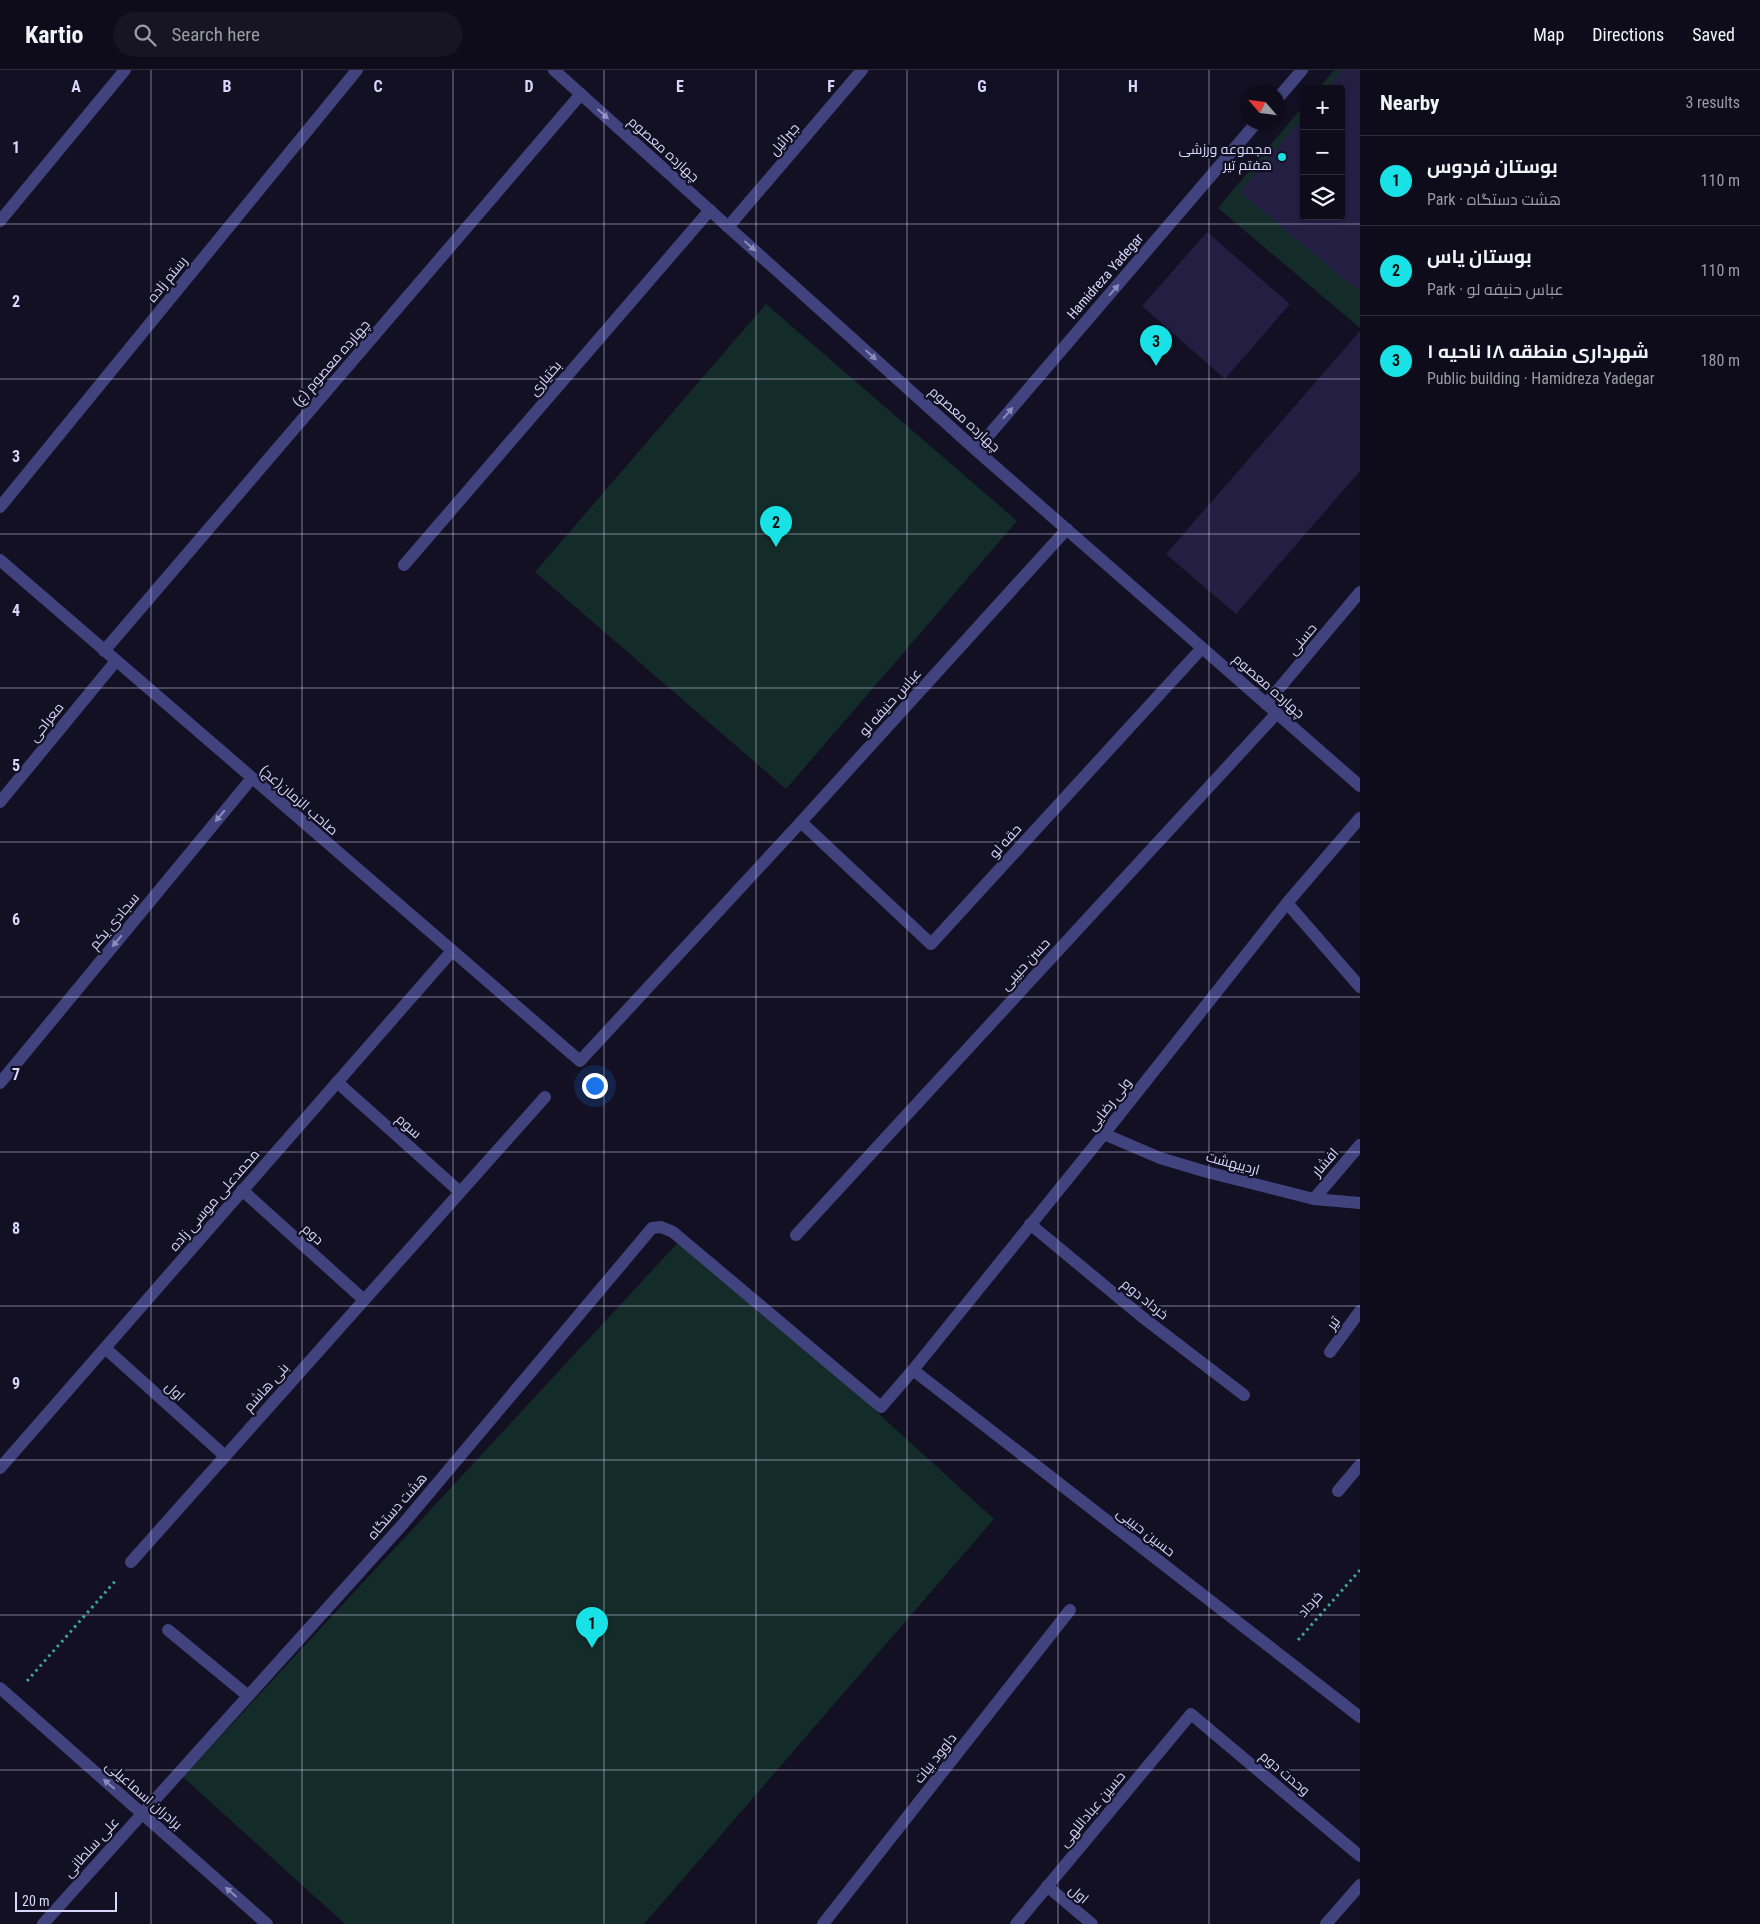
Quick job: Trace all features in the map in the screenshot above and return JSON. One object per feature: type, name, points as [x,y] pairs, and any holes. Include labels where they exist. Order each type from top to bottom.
[{"type":"street","points":[[0,221],[125,70]]},
{"type":"street","name":"رستم زاده","points":[[0,507],[357,70]]},
{"type":"street","name":"چهارده معصوم","points":[[554,70],[976,450],[1360,786]]},
{"type":"street","name":"جبرائیل","points":[[728,227],[862,70]]},
{"type":"street","points":[[1285,90],[1302,70]]},
{"type":"street","name":"چهارده معصوم (ع)","points":[[104,651],[581,94]]},
{"type":"street","name":"Hamidreza Yadegar","points":[[976,450],[1250,130]]},
{"type":"street","name":"بختیاری","points":[[404,565],[710,210]]},
{"type":"street","name":"عباس حنیفه لو","points":[[580,1061],[1067,530]]},
{"type":"street","name":"صاحب الزمان(عج)","points":[[0,560],[580,1061]]},
{"type":"street","name":"حسنی","points":[[1266,704],[1360,592]]},
{"type":"street","name":"حقه لو","points":[[801,822],[871,890],[931,944],[1202,648]]},
{"type":"street","name":"معراحی","points":[[0,802],[116,661]]},
{"type":"street","name":"حسن حبیبی","points":[[796,1235],[1277,713]]},
{"type":"street","name":"سجادی یکم","points":[[0,1083],[252,778]]},
{"type":"street","name":"ولی رضایی","points":[[880,1407],[913,1370],[1104,1134],[1287,903],[1360,818]]},
{"type":"street","points":[[1287,903],[1360,987]]},
{"type":"street","name":"محمدعلی موسی زاده","points":[[0,1468],[452,951]]},
{"type":"street","name":"سوم","points":[[337,1082],[460,1192]]},
{"type":"street","name":"بنی هاشم","points":[[131,1562],[546,1097]]},
{"type":"street","name":"اردیبهشت","points":[[1104,1134],[1160,1158],[1207,1172],[1314,1199],[1360,1203]]},
{"type":"street","name":"افشار","points":[[1314,1199],[1360,1145]]},
{"type":"street","name":"دوم","points":[[242,1190],[364,1300]]},
{"type":"street","name":"خرداد دوم","points":[[1030,1224],[1141,1316],[1244,1395]]},
{"type":"street","name":"هشت دستگاه","points":[[142,1813],[403,1524],[652,1228],[661,1227],[672,1232],[880,1407]]},
{"type":"street","name":"تیر","points":[[1330,1352],[1360,1311]]},
{"type":"street","name":"اول","points":[[104,1348],[225,1456]]},
{"type":"street","name":"حسین حبیبی","points":[[913,1370],[1360,1718]]},
{"type":"street","points":[[1338,1491],[1360,1465]]},
{"type":"street","name":"داوود بیات","points":[[823,1924],[1070,1610]]},
{"type":"street","points":[[168,1630],[248,1695]]},
{"type":"street","name":"برادران اسماعیلی","points":[[0,1688],[268,1924]]},
{"type":"street","name":"وحدت دوم","points":[[1191,1714],[1360,1856]]},
{"type":"street","name":"حسین عباداللهی","points":[[1016,1924],[1191,1714]]},
{"type":"street","name":"علی سلطانی","points":[[43,1924],[142,1813]]},
{"type":"street","points":[[1326,1924],[1360,1885]]},
{"type":"street","name":"اول","points":[[1047,1886],[1092,1924]]},
{"type":"path","points":[[12,1698],[131,1562]]},
{"type":"path","name":"خرداد","points":[[1282,1657],[1360,1570]]},
{"type":"green space","name":"مجموعه ورزشی هفتم تیر","points":[[1334,70],[1360,70],[1360,328],[1218,208],[1300,110],[1300,220],[1345,220],[1345,85],[1321,85]]},
{"type":"green space","points":[[766,304],[1017,521],[786,789],[535,572]]},
{"type":"green space","points":[[684,1236],[994,1519],[644,1924],[345,1924],[183,1777]]},
{"type":"building","points":[[1342,70],[1360,70],[1360,284],[1356,289],[1240,192],[1300,121],[1300,220],[1345,220],[1345,85],[1330,85]]},
{"type":"building","points":[[1207,232],[1290,304],[1225,379],[1142,306]]},
{"type":"building","points":[[1360,331],[1360,471],[1236,614],[1166,554]]},
{"type":"place","name":"مجموعه ورزشی هفتم تیر","points":[[1282,157]]},
{"type":"place","name":"شهرداری منطقه ۱۸ ناحیه ۱","points":[[1156,366]]},
{"type":"place","name":"بوستان یاس","points":[[776,547]]},
{"type":"place","name":"بوستان فردوس","points":[[592,1648]]}]
